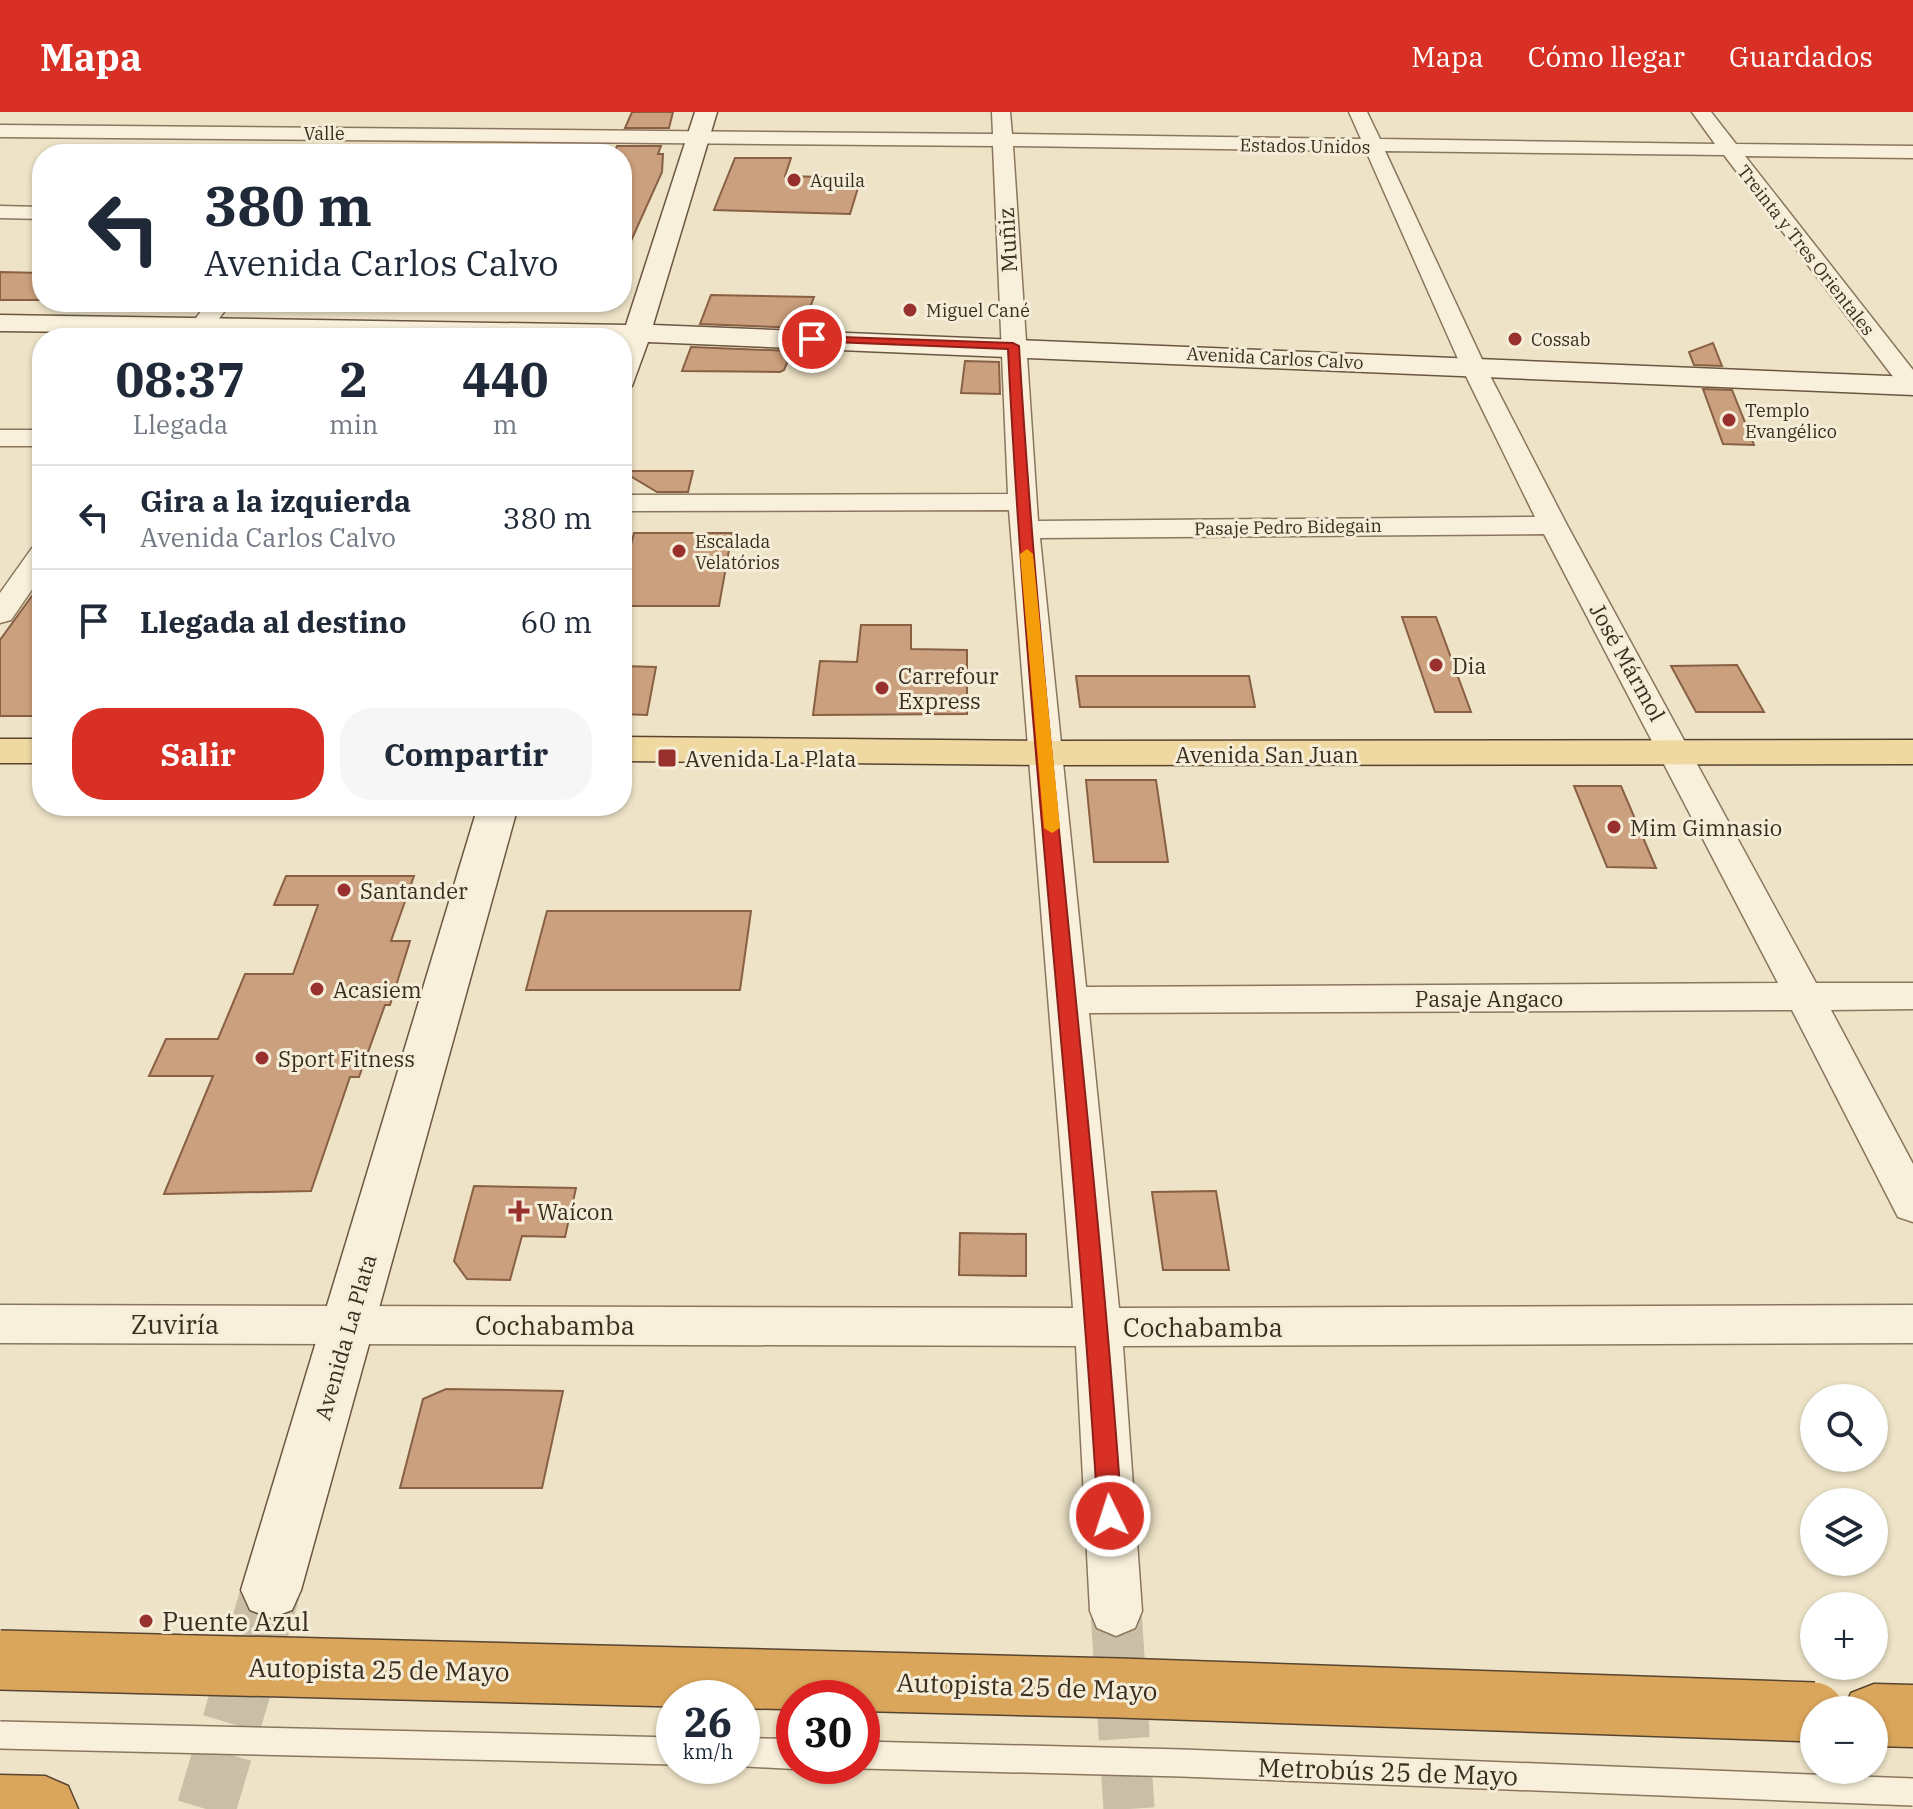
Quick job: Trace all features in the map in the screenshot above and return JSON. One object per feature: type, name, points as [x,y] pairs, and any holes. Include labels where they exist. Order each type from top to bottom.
[{"type":"highway","name":"Autopista 25 de Mayo","points":[[0,1660],[1119,1688],[1800,1712]]},
{"type":"highway","points":[[1888,1715],[1913,1716]]},
{"type":"highway","points":[[0,1808],[45,1809]]},
{"type":"main road","points":[[632,349],[706,112]]},
{"type":"main road","name":"Avenida Carlos Calvo","points":[[0,323],[109,328]]},
{"type":"main road","name":"Avenida Carlos Calvo","points":[[632,333],[1013,346],[1913,386]]},
{"type":"main road","points":[[1808,382],[1913,395]]},
{"type":"main road","name":"Avenida San Juan","points":[[632,749],[1046,753],[1913,752]]},
{"type":"main road","points":[[0,751],[32,751]]},
{"type":"main road","name":"Avenida La Plata","points":[[271,1590],[495,816]]},
{"type":"street","points":[[337,144],[360,112]]},
{"type":"street","name":"Muñiz","points":[[1001,112],[1024,530],[1098,1327],[1116,1611]]},
{"type":"street","name":"José Mármol","points":[[1358,112],[1474,368],[1553,525],[1677,753],[1913,1205]]},
{"type":"street","name":"Treinta y Tres Orientales","points":[[1701,112],[1727,150],[1913,386]]},
{"type":"street","name":"Valle","points":[[0,131],[697,136]]},
{"type":"street","name":"Estados Unidos","points":[[697,136],[1913,152]]},
{"type":"street","points":[[0,212],[32,213]]},
{"type":"street","points":[[200,328],[212,312]]},
{"type":"street","points":[[0,438],[32,438]]},
{"type":"street","points":[[632,503],[1022,502]]},
{"type":"street","name":"Pasaje Pedro Bidegain","points":[[1024,530],[1553,525]]},
{"type":"street","points":[[0,614],[32,568]]},
{"type":"street","name":"Pasaje Angaco","points":[[1066,1000],[1913,996]]},
{"type":"street","name":"Zuviría","points":[[0,1324],[349,1324]]},
{"type":"street","name":"Cochabamba","points":[[349,1324],[1098,1327],[1913,1324]]},
{"type":"lane","points":[[0,1735],[656,1751]]},
{"type":"lane","name":"Metrobús 25 de Mayo","points":[[880,1755],[1182,1763],[1913,1792]]},
{"type":"building","points":[[632,112],[673,112],[669,128],[625,128]]},
{"type":"building","points":[[632,146],[661,146],[658,154],[663,154],[662,172],[632,239]]},
{"type":"building","points":[[735,158],[791,158],[785,176],[861,178],[850,214],[714,210]]},
{"type":"building","points":[[0,272],[32,273],[32,300],[0,300]]},
{"type":"building","points":[[711,295],[814,297],[802,328],[700,324]]},
{"type":"building","points":[[1713,343],[1722,366],[1694,365],[1689,352]]},
{"type":"building","points":[[691,347],[792,351],[784,370],[780,372],[682,371]]},
{"type":"building","points":[[965,361],[999,362],[1000,394],[961,393]]},
{"type":"building","name":"Templo Evangélico","points":[[1703,389],[1732,390],[1754,445],[1723,444]]},
{"type":"building","points":[[632,471],[693,471],[688,492],[657,492],[632,477]]},
{"type":"building","points":[[634,533],[732,533],[719,606],[632,606]]},
{"type":"building","points":[[32,596],[32,716],[0,716],[0,640]]},
{"type":"building","name":"Dia","points":[[1402,617],[1436,617],[1471,712],[1435,712]]},
{"type":"building","points":[[861,625],[911,625],[911,649],[967,650],[967,714],[813,715],[820,661],[857,662]]},
{"type":"building","points":[[1737,665],[1764,712],[1696,712],[1671,666]]},
{"type":"building","points":[[632,666],[656,667],[647,715],[632,714]]},
{"type":"building","points":[[1076,676],[1249,676],[1255,707],[1080,707]]},
{"type":"building","points":[[1086,780],[1156,780],[1168,862],[1094,862]]},
{"type":"building","name":"Mim Gimnasio","points":[[1574,786],[1621,786],[1656,868],[1607,867]]},
{"type":"building","points":[[286,876],[414,876],[391,941],[410,941],[390,1005],[385,1005],[359,1077],[350,1077],[311,1191],[164,1194],[213,1076],[149,1076],[166,1039],[218,1039],[245,974],[293,974],[318,905],[274,905]]},
{"type":"building","points":[[547,911],[751,911],[740,990],[526,990]]},
{"type":"building","name":"Waícon","points":[[474,1186],[576,1188],[565,1237],[522,1236],[510,1280],[467,1279],[454,1261]]},
{"type":"building","points":[[1216,1191],[1229,1270],[1163,1270],[1152,1192]]},
{"type":"building","points":[[960,1233],[1026,1234],[1026,1276],[959,1275]]},
{"type":"building","points":[[446,1389],[563,1391],[542,1488],[400,1488],[423,1399]]},
{"type":"tunnel","points":[[206,1809],[271,1590]]},
{"type":"tunnel","points":[[1116,1611],[1129,1809]]},
{"type":"slow traffic","points":[[1027,554],[1052,828]]},
{"type":"place","name":"Aquila","points":[[794,180]]},
{"type":"place","name":"Miguel Cané","points":[[910,310]]},
{"type":"place","name":"Cossab","points":[[1515,339]]},
{"type":"place","name":"Templo Evangélico","points":[[1729,420]]},
{"type":"place","name":"Escalada Velatórios","points":[[679,551]]},
{"type":"place","name":"Dia","points":[[1436,665]]},
{"type":"place","name":"Carrefour Express","points":[[882,688]]},
{"type":"place","name":"Avenida La Plata","points":[[667,758]]},
{"type":"place","name":"Mim Gimnasio","points":[[1614,827]]},
{"type":"place","name":"Santander","points":[[344,890]]},
{"type":"place","name":"Acasiem","points":[[317,989]]},
{"type":"place","name":"Sport Fitness","points":[[262,1058]]},
{"type":"place","name":"Waícon","points":[[519,1211]]},
{"type":"place","name":"Puente Azul","points":[[146,1621]]},
{"type":"route","points":[[812,339],[1013,346],[1022,502],[1098,1327],[1110,1516]]}]
